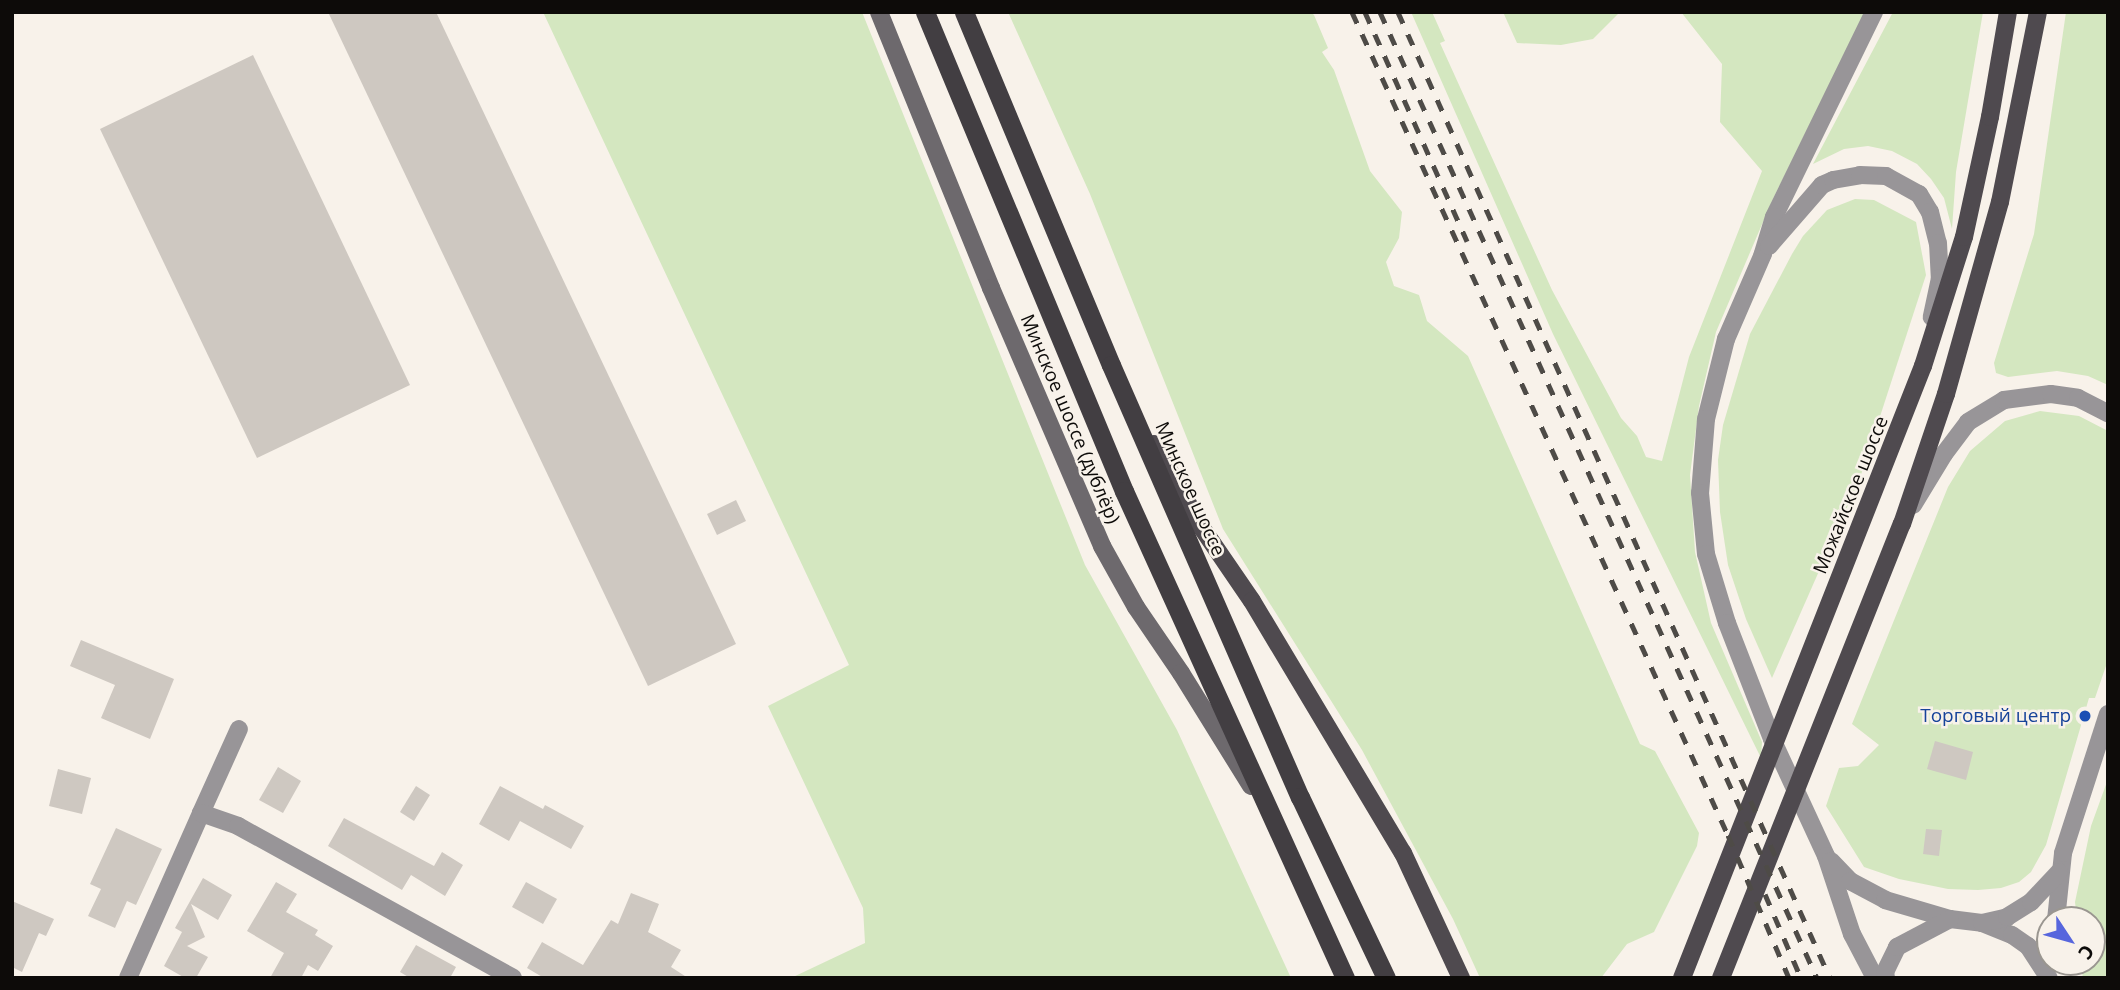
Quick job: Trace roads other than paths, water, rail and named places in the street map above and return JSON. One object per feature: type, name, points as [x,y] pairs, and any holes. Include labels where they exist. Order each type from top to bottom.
[{"type":"highway","points":[[925,12],[1124,491],[1270,818],[1345,978]]},
{"type":"highway","name":"Минское шоссе","points":[[964,12],[1111,365],[1300,797],[1386,978]]},
{"type":"main road","name":"Минское шоссе (дублёр)","points":[[879,12],[1102,546],[1136,607],[1181,673],[1270,818]]},
{"type":"main road","name":"Можайское шоссе","points":[[1682,978],[1923,366],[1964,237],[2008,12]]},
{"type":"main road","points":[[1721,978],[1902,524],[1946,394],[1983,268],[2018,121],[2038,12]]},
{"type":"main road","points":[[1111,365],[1202,528],[1252,601],[1403,853],[1461,978]]},
{"type":"street","points":[[1874,12],[1774,217],[1762,254],[1726,339],[1706,419],[1700,493],[1706,554],[1727,623],[1772,739],[1826,856],[1852,934],[1875,978]]},
{"type":"street","points":[[1762,254],[1809,197],[1832,180],[1871,173],[1886,176],[1919,194],[1930,212],[1938,243],[1940,278],[1923,366]]},
{"type":"street","points":[[1902,524],[1944,454],[1968,422],[2004,400],[2051,394],[2078,398],[2108,413]]},
{"type":"street","points":[[2057,906],[2059,872],[2078,799],[2108,714]]},
{"type":"street","points":[[128,978],[239,729]]},
{"type":"street","points":[[201,813],[237,826],[513,978]]},
{"type":"street","points":[[1826,856],[1850,881],[1870,894],[1950,919],[1982,923],[2012,935],[2028,946],[2049,978]]},
{"type":"street","points":[[1982,923],[2007,917],[2031,902],[2059,872]]},
{"type":"street","points":[[1886,978],[1885,972],[1897,947],[1950,919]]},
{"type":"railway","points":[[1352,12],[1728,835],[1789,978]]},
{"type":"railway","points":[[1365,12],[1467,241]]},
{"type":"railway","points":[[1380,12],[1817,978]]},
{"type":"railway","points":[[1398,12],[1830,978]]},
{"type":"railway","points":[[1765,894],[1801,978]]},
{"type":"place","name":"Торговый центр","points":[[2085,716]]}]
